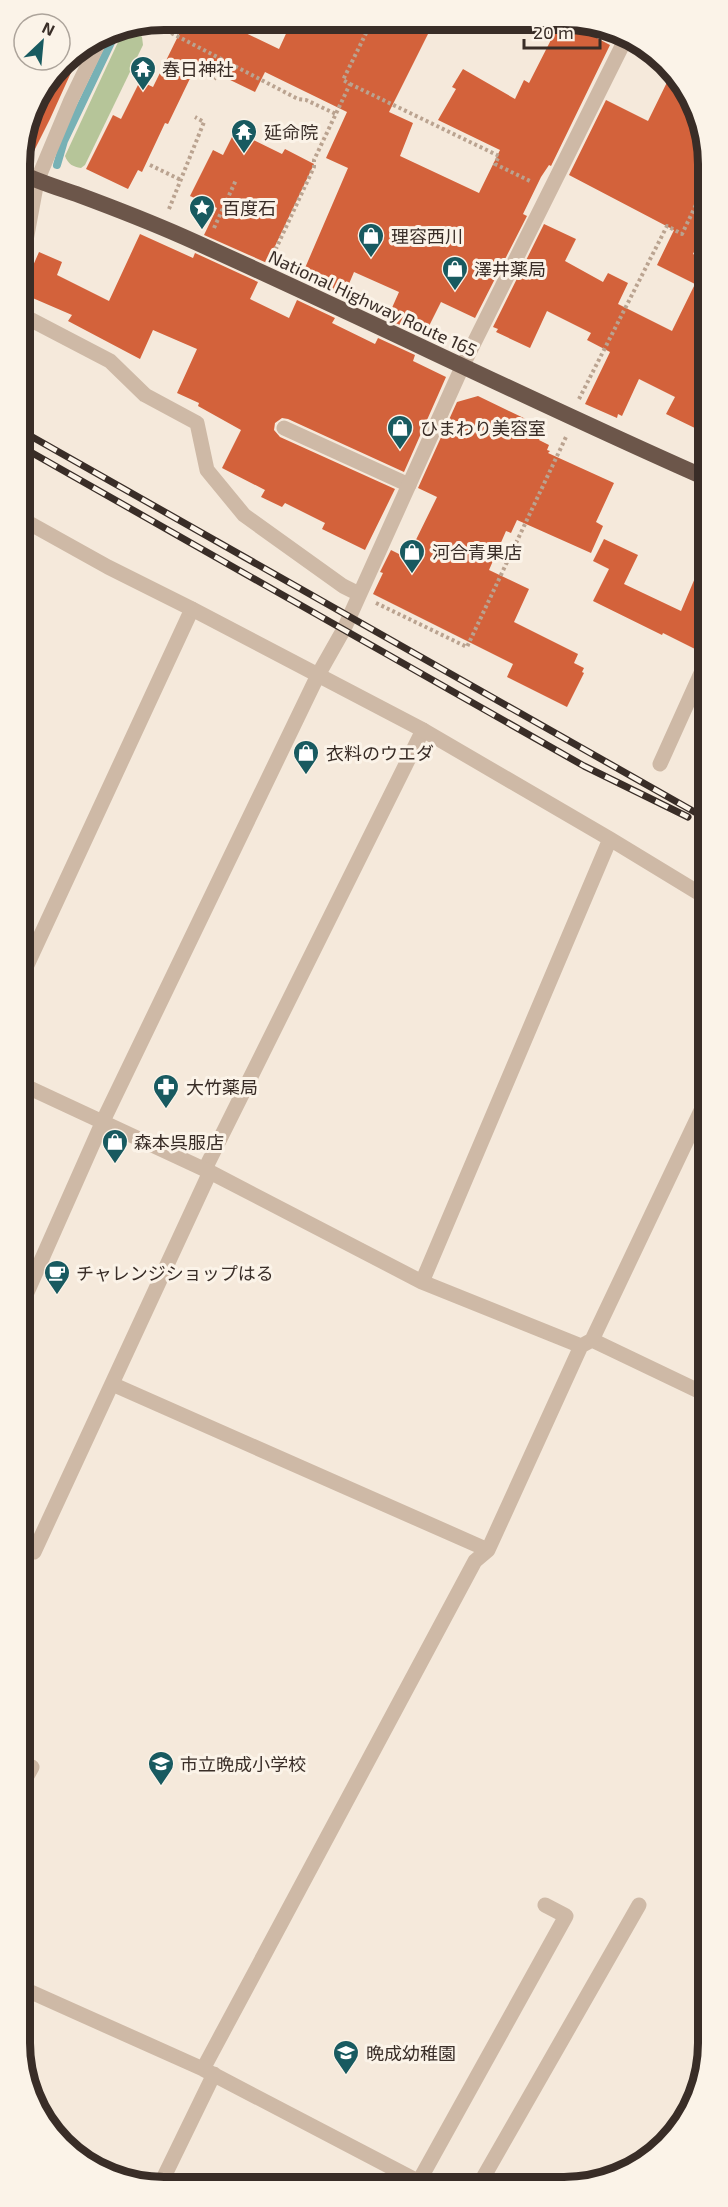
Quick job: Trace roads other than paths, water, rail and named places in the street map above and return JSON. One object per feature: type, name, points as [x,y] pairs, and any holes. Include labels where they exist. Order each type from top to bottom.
[{"type":"highway","name":"National Highway Route 165","points":[[30,178],[162,228],[464,365],[572,419],[698,474]]},
{"type":"street","points":[[30,1285],[103,1121],[318,675],[344,629],[464,365],[623,44]]},
{"type":"street","points":[[30,222],[37,181],[71,100],[96,49]]},
{"type":"street","points":[[30,319],[110,362],[145,395],[197,423],[207,470],[244,515],[359,594]]},
{"type":"street","points":[[284,428],[409,485]]},
{"type":"street","points":[[30,524],[108,567],[423,730],[698,893]]},
{"type":"street","points":[[30,959],[192,609]]},
{"type":"street","points":[[660,764],[698,680]]},
{"type":"street","points":[[30,1551],[33,1552],[112,1384],[208,1170],[423,730]]},
{"type":"street","points":[[422,1282],[610,839]]},
{"type":"street","points":[[30,1088],[208,1170],[422,1282],[586,1343],[698,1390]]},
{"type":"street","points":[[163,2177],[209,2072],[475,1561],[488,1550],[586,1343],[698,1116]]},
{"type":"street","points":[[112,1384],[488,1550]]},
{"type":"street","points":[[30,1771],[32,1767]]},
{"type":"street","points":[[425,2177],[566,1916],[545,1905]]},
{"type":"street","points":[[484,2177],[639,1905]]},
{"type":"street","points":[[30,1992],[209,2072],[410,2177]]},
{"type":"waterway","points":[[57,165],[64,141],[112,41]]},
{"type":"railway","points":[[30,436],[698,814]]},
{"type":"railway","points":[[30,452],[584,766],[688,817]]},
{"type":"place","name":"春日神社","points":[[143,92]]},
{"type":"place","name":"延命院","points":[[244,155]]},
{"type":"place","name":"百度石","points":[[202,231]]},
{"type":"place","name":"理容西川","points":[[371,259]]},
{"type":"place","name":"澤井薬局","points":[[455,292]]},
{"type":"place","name":"ひまわり美容室","points":[[400,451]]},
{"type":"place","name":"河合青果店","points":[[412,575]]},
{"type":"place","name":"衣料のウエダ","points":[[306,776]]},
{"type":"place","name":"大竹薬局","points":[[166,1110]]},
{"type":"place","name":"森本呉服店","points":[[115,1165]]},
{"type":"place","name":"チャレンジショップはる","points":[[57,1296]]},
{"type":"place","name":"市立晩成小学校","points":[[161,1787]]},
{"type":"place","name":"晩成幼稚園","points":[[346,2076]]}]
